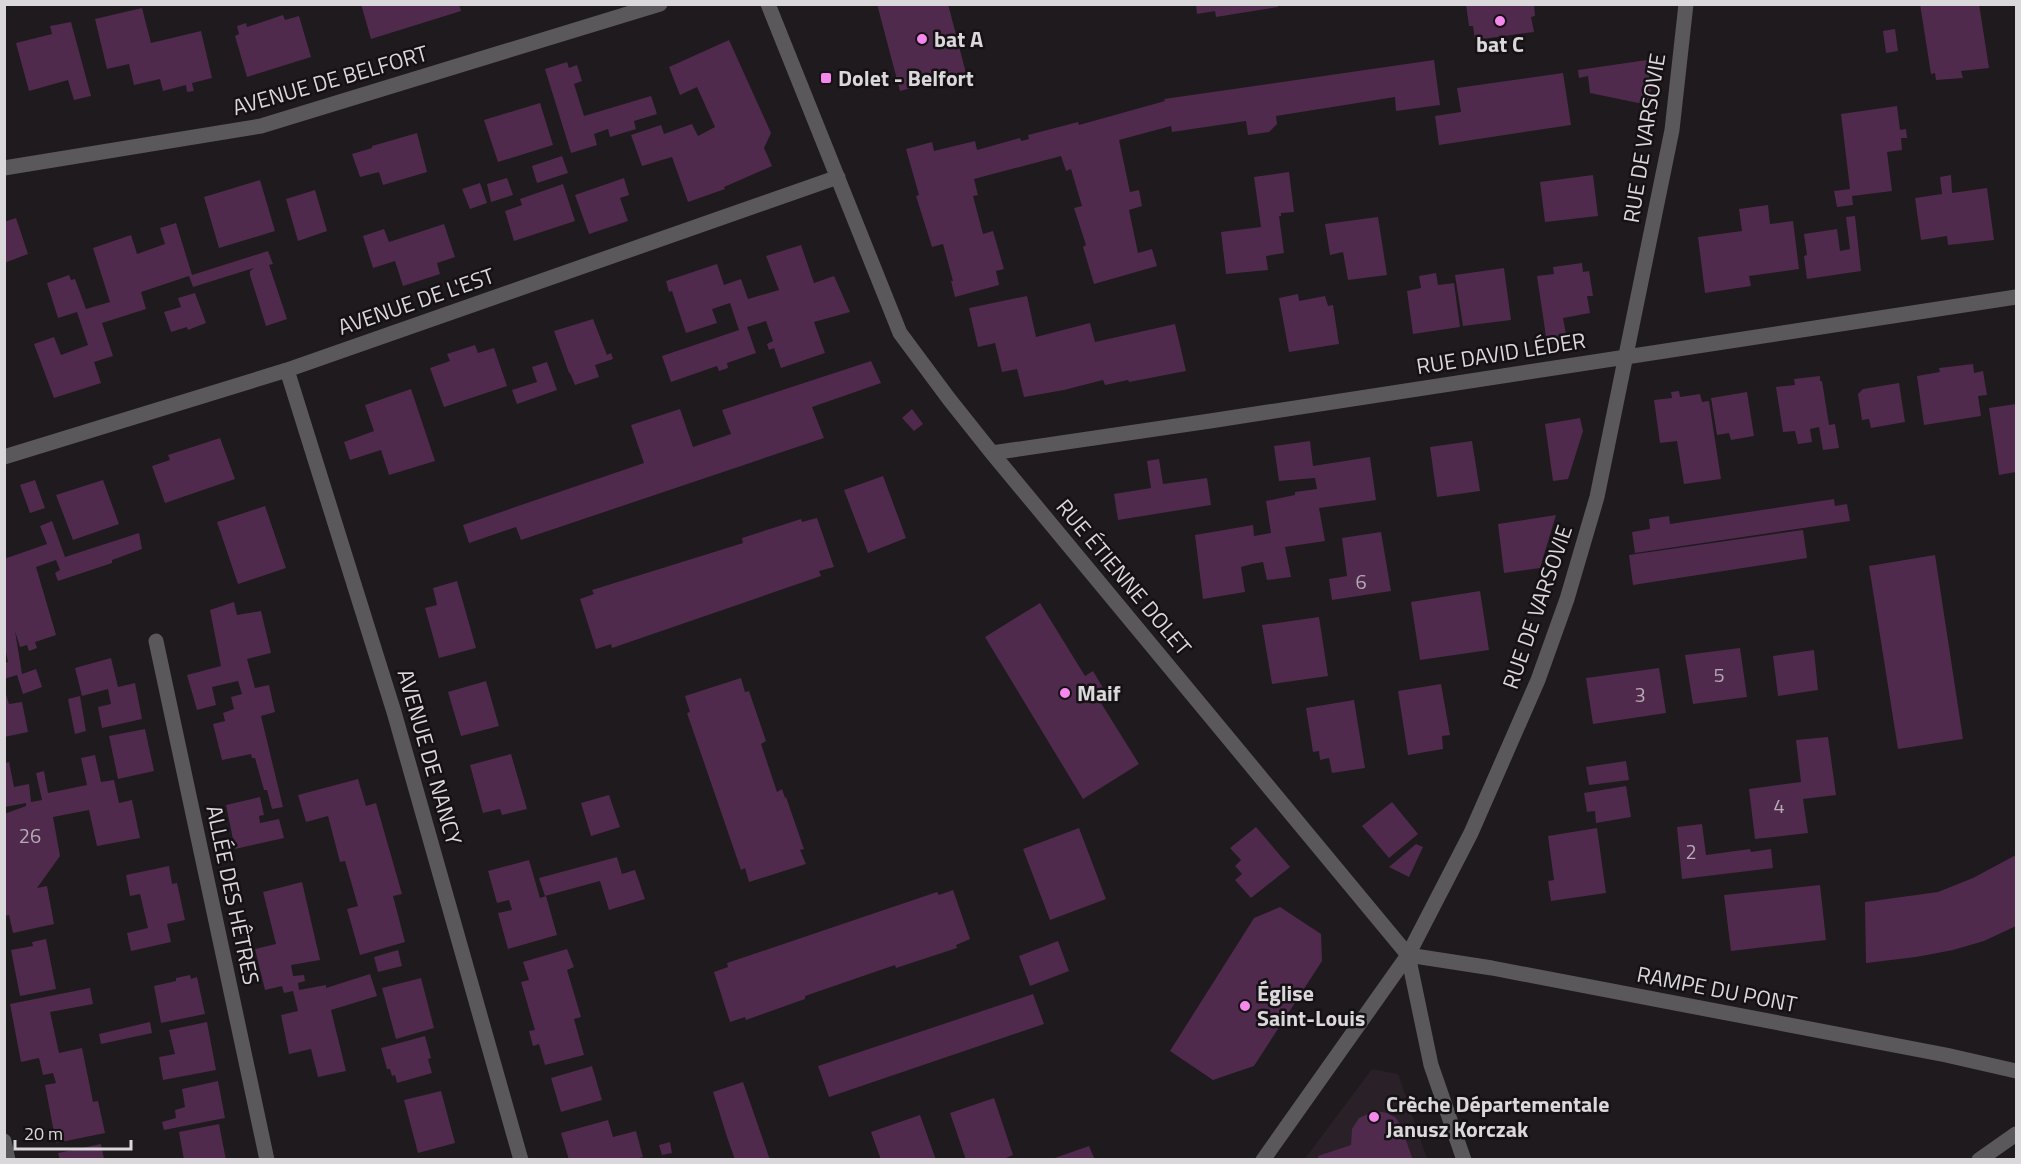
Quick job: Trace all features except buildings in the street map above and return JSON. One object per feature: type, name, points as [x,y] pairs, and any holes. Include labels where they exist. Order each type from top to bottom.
[{"type":"street","name":"AVENUE DE BELFORT","points":[[4,168],[261,126],[660,4]]},
{"type":"street","name":"RUE ÉTIENNE DOLET","points":[[768,4],[900,333],[992,453],[1408,955],[1431,1065],[1464,1160]]},
{"type":"street","name":"RUE DE VARSOVIE","points":[[1263,1160],[1408,955],[1471,833],[1538,680],[1567,599],[1596,497],[1672,130],[1686,4]]},
{"type":"street","name":"AVENUE DE L'EST","points":[[4,457],[287,370],[838,177]]},
{"type":"street","name":"RUE DAVID LÉDER","points":[[992,453],[2016,297]]},
{"type":"street","name":"AVENUE DE NANCY","points":[[287,370],[394,712],[521,1160]]},
{"type":"street","name":"ALLÉE DES HÊTRES","points":[[156,641],[267,1160]]},
{"type":"street","name":"RAMPE DU PONT","points":[[1408,955],[1539,977],[1946,1055],[2016,1071]]},
{"type":"street","points":[[1979,1160],[2016,1134]]},
{"type":"street","points":[[4,1141],[8,1160]]},
{"type":"shaded area","name":"Crèche Départementale Janusz Korczak","points":[[1372,1069],[1398,1074],[1427,1159],[1304,1160]]},
{"type":"place","name":"bat C","points":[[1500,21]]},
{"type":"place","name":"bat A","points":[[922,39]]},
{"type":"place","name":"Dolet - Belfort","points":[[826,78]]},
{"type":"place","name":"Maif","points":[[1065,693]]},
{"type":"place","name":"Église Saint-Louis","points":[[1245,1006]]},
{"type":"place","name":"Crèche Départementale Janusz Korczak","points":[[1374,1117]]}]
